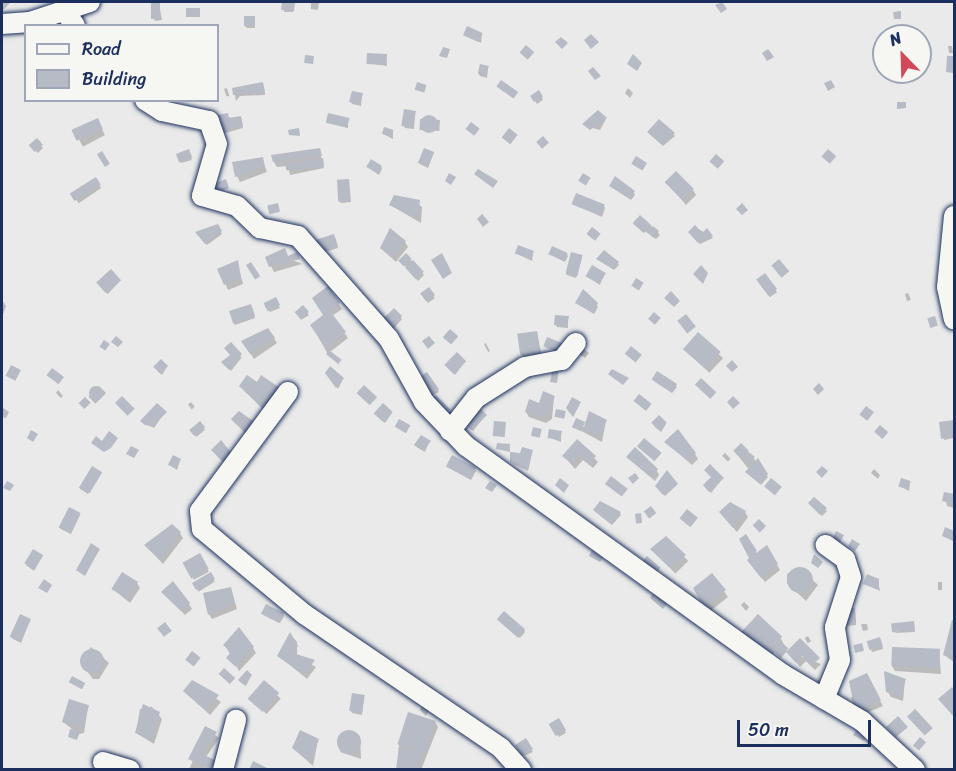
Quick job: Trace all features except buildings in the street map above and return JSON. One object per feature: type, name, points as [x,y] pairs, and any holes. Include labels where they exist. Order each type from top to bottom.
[{"type":"street","points":[[2,24],[70,18],[90,2]]},
{"type":"street","points":[[148,102],[162,111],[209,121],[217,144],[202,196],[237,206],[260,228],[298,236],[389,339],[424,402],[450,430],[498,472],[537,494],[753,654],[862,721],[915,770]]},
{"type":"street","points":[[954,216],[947,287],[954,319]]},
{"type":"street","points":[[450,430],[476,398],[525,367],[562,360],[576,343]]},
{"type":"street","points":[[288,392],[200,512],[202,530],[304,614],[473,729],[521,770]]},
{"type":"street","points":[[824,699],[840,660],[835,627],[851,578],[845,560],[826,545]]},
{"type":"street","points":[[223,770],[236,720]]},
{"type":"street","points":[[103,762],[130,770]]}]
